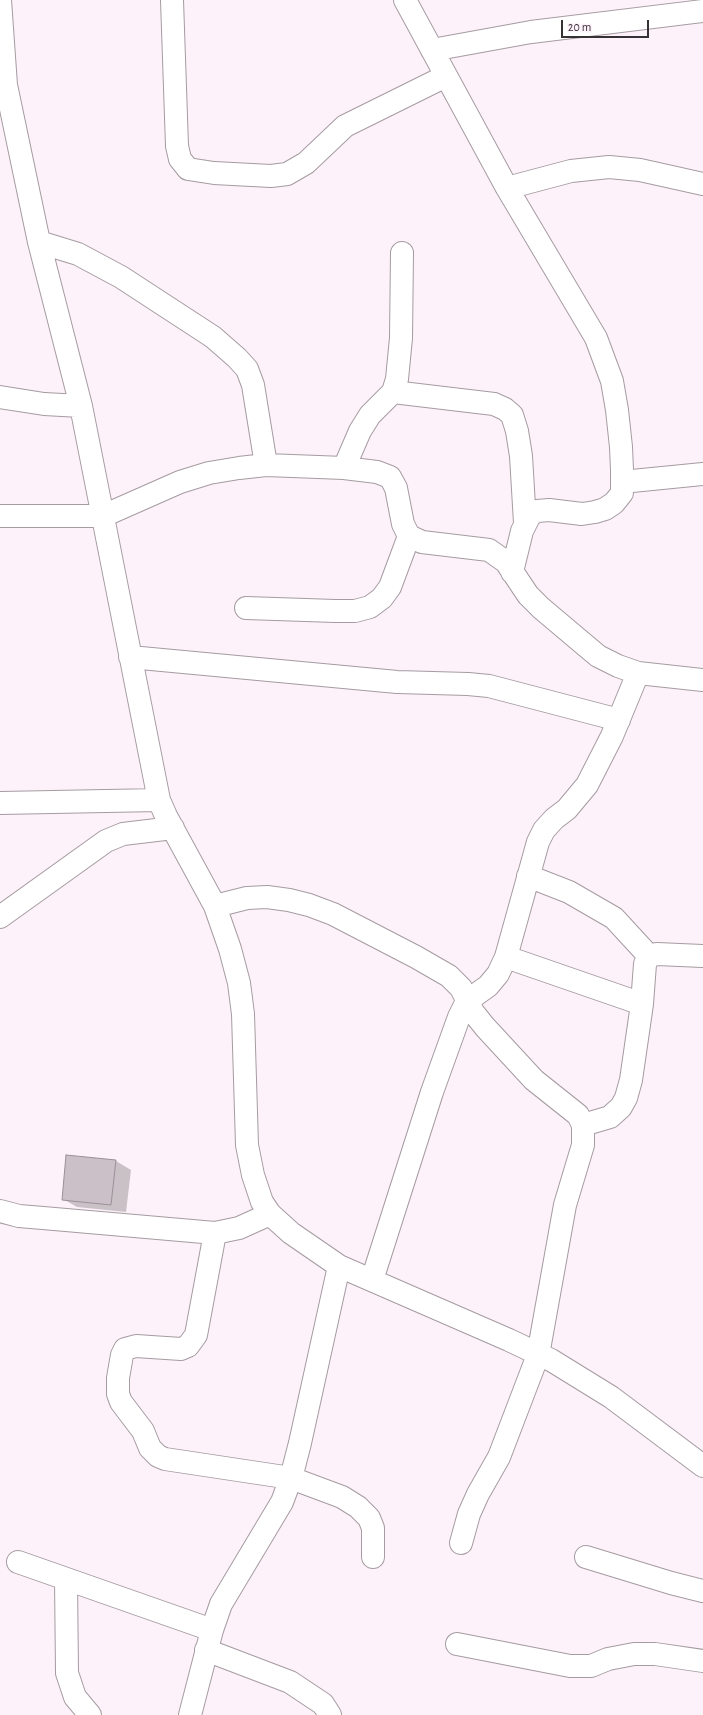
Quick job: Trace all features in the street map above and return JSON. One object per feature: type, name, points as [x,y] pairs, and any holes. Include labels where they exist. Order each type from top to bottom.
[{"type":"street","points":[[172,0],[177,146],[180,159],[188,168],[214,173],[271,176],[287,174],[306,163],[345,126],[446,76]]},
{"type":"street","points":[[405,0],[507,188],[596,338],[612,381],[617,410],[622,482],[622,492],[618,500],[605,509],[582,514],[558,511],[537,511],[530,515],[525,522]]},
{"type":"street","points":[[432,50],[531,32],[703,11]]},
{"type":"street","points":[[1,13],[6,85],[40,242],[80,406],[159,800],[215,906],[230,949],[239,983],[243,1014],[247,1145],[252,1175],[262,1202],[270,1214],[291,1233],[339,1266],[538,1354],[611,1397],[703,1466]]},
{"type":"street","points":[[507,188],[571,171],[609,167],[640,170],[703,184]]},
{"type":"street","points":[[40,242],[78,254],[121,277],[213,336],[237,358],[246,369],[253,385],[266,465]]},
{"type":"street","points":[[344,468],[360,431],[370,415],[393,392],[397,379],[401,338],[402,253]]},
{"type":"street","points":[[393,392],[494,404],[512,414],[520,450],[525,522],[512,572]]},
{"type":"street","points":[[0,397],[44,404],[80,406]]},
{"type":"street","points":[[0,516],[103,516],[180,482],[209,473],[239,468],[266,465],[344,468],[377,472],[390,477],[396,488],[402,524],[409,536],[422,542],[489,550],[506,562],[528,595],[541,608],[592,651],[618,666],[638,673],[703,680]]},
{"type":"street","points":[[622,482],[703,474]]},
{"type":"street","points":[[246,608],[355,611],[370,607],[382,598],[390,587],[409,536]]},
{"type":"street","points":[[130,657],[397,682],[490,686],[619,720]]},
{"type":"street","points":[[372,1280],[432,1092],[459,1017],[467,1001],[488,986],[498,974],[506,957],[538,842],[544,830],[554,819],[567,809],[587,785],[619,720],[638,673]]},
{"type":"street","points":[[0,803],[159,800]]},
{"type":"street","points":[[0,917],[106,841],[122,834],[173,828]]},
{"type":"street","points":[[528,876],[569,892],[614,918],[649,956]]},
{"type":"street","points":[[215,906],[247,898],[267,897],[309,905],[333,914],[416,957],[449,976],[461,988],[473,1012],[534,1080],[578,1115],[583,1125],[583,1145],[565,1205],[538,1354],[499,1456],[469,1514],[460,1543]]},
{"type":"street","points":[[583,1125],[610,1117],[621,1107],[626,1098],[631,1080],[642,1004],[645,964],[649,956],[657,954],[703,956]]},
{"type":"street","points":[[506,957],[642,1004]]},
{"type":"street","points":[[1,1215],[215,1233],[239,1228],[270,1214]]},
{"type":"street","points":[[215,1233],[196,1335],[188,1346],[181,1349],[136,1346],[125,1349],[122,1355],[118,1378],[118,1394],[121,1402],[143,1431],[150,1448],[158,1456],[165,1459],[291,1478],[342,1497],[358,1507],[368,1518],[373,1528],[373,1557]]},
{"type":"street","points":[[190,1715],[209,1640],[221,1604],[282,1502],[291,1478],[339,1266]]},
{"type":"street","points":[[586,1557],[671,1584],[703,1591]]},
{"type":"street","points":[[18,1562],[66,1579],[209,1640],[290,1682],[323,1704],[330,1715]]},
{"type":"street","points":[[66,1579],[67,1673],[75,1697],[90,1715]]},
{"type":"street","points":[[457,1644],[570,1666],[591,1666],[608,1659],[634,1654],[655,1654],[703,1661]]},
{"type":"building","points":[[66,1155],[116,1160],[111,1205],[62,1200]]}]
